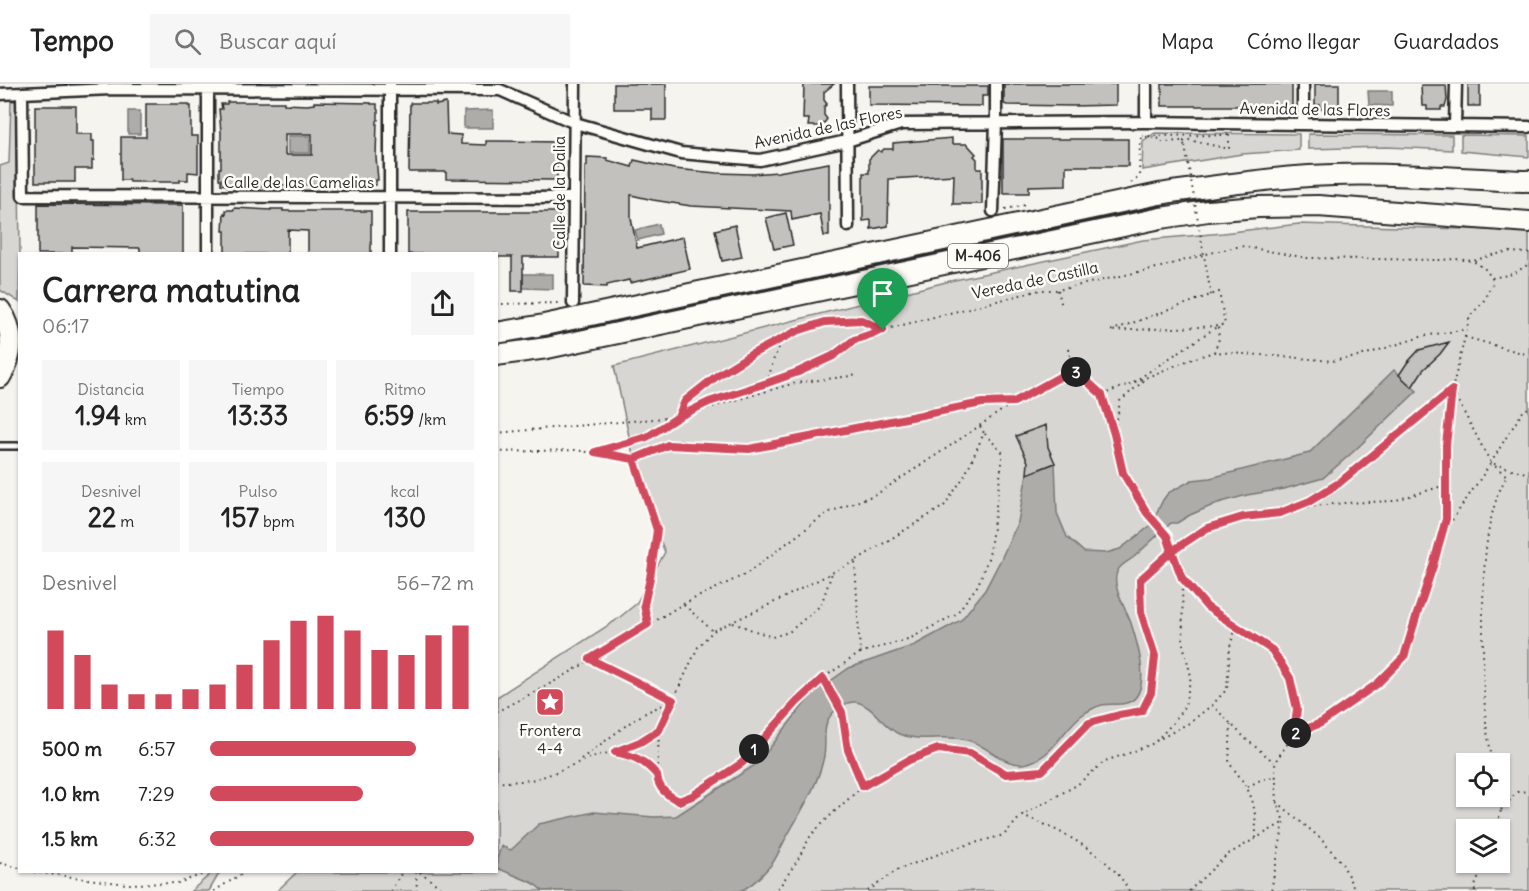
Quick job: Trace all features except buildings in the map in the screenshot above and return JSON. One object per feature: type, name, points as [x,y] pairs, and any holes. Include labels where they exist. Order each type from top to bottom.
[{"type":"highway","name":"M-406","points":[[498,333],[544,325],[1159,194],[1309,176],[1386,174],[1529,181]]},
{"type":"highway","points":[[1461,179],[1529,186]]},
{"type":"highway","name":"M-406","points":[[498,355],[547,348],[1161,218],[1208,211],[1318,206],[1529,222]]},
{"type":"highway","points":[[0,376],[6,368],[11,350],[8,315]]},
{"type":"highway","points":[[0,382],[18,378]]},
{"type":"street","name":"Calle de la Dalia","points":[[573,303],[575,84]]},
{"type":"street","points":[[847,84],[848,226]]},
{"type":"street","points":[[993,212],[996,84]]},
{"type":"street","points":[[1146,84],[1146,122]]},
{"type":"street","points":[[1303,84],[1303,124]]},
{"type":"street","points":[[1455,125],[1456,84]]},
{"type":"street","name":"Avenida de las Flores","points":[[0,94],[208,86],[500,90],[574,123],[681,153],[760,159],[847,141],[901,124],[1146,122],[1529,127]]},
{"type":"street","points":[[208,86],[208,252]]},
{"type":"street","points":[[390,87],[390,252]]},
{"type":"street","name":"Calle de las Camelias","points":[[22,93],[23,196],[574,198]]},
{"type":"lane","points":[[0,446],[18,446]]},
{"type":"path","points":[[1142,136],[1229,135],[1229,149],[1184,141],[1211,295]]},
{"type":"path","points":[[1142,136],[1161,139],[1162,142],[1182,141],[1185,146]]},
{"type":"path","points":[[1132,183],[1139,177],[1142,136]]},
{"type":"path","points":[[993,212],[1028,204]]},
{"type":"path","name":"Vereda de Castilla","points":[[767,383],[833,356],[854,340],[883,330],[1040,290],[1058,290],[1241,246],[1307,258],[1473,261],[1509,252],[1529,253]]},
{"type":"path","points":[[1294,734],[1321,723],[1377,684],[1404,657],[1446,519],[1446,445],[1452,390],[1470,316],[1483,302],[1492,284],[1492,278],[1485,269],[1473,261]]},
{"type":"path","points":[[1492,278],[1513,274],[1529,264]]},
{"type":"path","points":[[1058,290],[1062,307]]},
{"type":"path","points":[[1219,292],[1225,324],[1218,326],[1110,331],[1219,292]]},
{"type":"path","points":[[678,417],[685,401],[718,375],[752,354],[797,331],[825,322],[861,320],[883,330]]},
{"type":"path","points":[[1214,352],[1219,339],[1218,326]]},
{"type":"path","points":[[1129,385],[1218,326]]},
{"type":"path","points":[[1102,395],[1214,352],[1330,361],[1357,357],[1424,336],[1467,329]]},
{"type":"path","points":[[1465,337],[1529,355]]},
{"type":"path","points":[[595,452],[647,437],[678,417],[709,402],[767,383],[774,358],[783,339]]},
{"type":"path","points":[[1068,349],[1074,369],[1102,395],[1123,473],[1147,513],[1167,536],[1182,578],[1183,644],[1191,676],[1185,706],[1172,724],[1154,742]]},
{"type":"path","points":[[498,711],[559,678],[683,604],[746,574],[827,513],[877,494],[1014,402],[1074,369]]},
{"type":"path","points":[[498,433],[678,417],[795,383],[859,375]]},
{"type":"path","points":[[1114,434],[1120,400],[1149,376]]},
{"type":"path","points":[[1452,390],[1491,463],[1507,476],[1499,489],[1489,527],[1483,588],[1483,671],[1486,724],[1491,753]]},
{"type":"path","points":[[772,891],[780,886],[811,835],[863,786],[909,760],[938,749],[970,753],[1006,774],[1042,771],[1089,723],[1142,711],[1151,693],[1155,656],[1141,612],[1140,580],[1172,551],[1207,528],[1243,517],[1280,513],[1310,501],[1339,483],[1452,390]]},
{"type":"path","points":[[498,452],[575,450],[634,459],[668,445],[749,449],[982,403],[1014,402]]},
{"type":"path","points":[[1440,538],[1524,410],[1529,408]]},
{"type":"path","points":[[980,426],[1002,452],[1002,463],[989,556],[978,585],[956,614],[911,638],[860,653],[823,678],[797,702],[742,763],[692,796],[679,801],[665,794],[657,779],[659,730],[698,647],[713,631],[855,561],[944,506],[965,475],[984,433]]},
{"type":"path","points":[[634,459],[657,530],[644,605],[648,624]]},
{"type":"path","points":[[1491,463],[1529,474]]},
{"type":"path","points":[[1293,508],[1393,501],[1446,485]]},
{"type":"path","points":[[855,561],[860,653]]},
{"type":"path","points":[[731,622],[772,637],[789,632],[821,605],[832,573]]},
{"type":"path","points":[[1182,578],[1207,607],[1272,650],[1290,678],[1297,709],[1294,734],[1275,762],[1277,802],[1284,822],[1271,891]]},
{"type":"path","points":[[683,604],[713,631]]},
{"type":"path","points":[[867,891],[897,870],[952,849],[1004,835],[1022,815],[1077,785],[1105,760],[1132,752],[1189,723],[1212,705],[1227,689],[1230,646],[1236,627]]},
{"type":"path","points":[[590,659],[673,700]]},
{"type":"path","points":[[823,678],[842,712],[848,750],[863,786]]},
{"type":"path","points":[[576,763],[632,721],[673,700]]},
{"type":"path","points":[[1212,705],[1247,740],[1275,762]]},
{"type":"path","points":[[1232,724],[1229,763],[1252,796],[1256,838]]},
{"type":"path","points":[[498,783],[541,778],[588,758],[615,752],[640,742],[659,730]]},
{"type":"path","points":[[615,752],[635,757],[650,766],[657,775]]},
{"type":"path","points":[[1247,788],[1258,781],[1276,776]]},
{"type":"path","points":[[1501,810],[1518,792],[1529,791]]},
{"type":"path","points":[[1277,802],[1319,837],[1342,863],[1354,891]]},
{"type":"path","points":[[1499,819],[1500,807]]},
{"type":"path","points":[[1022,815],[1051,827],[1092,850],[1125,882],[1129,891]]},
{"type":"path","points":[[1189,891],[1227,855],[1284,822]]},
{"type":"path","points":[[0,863],[18,868]]},
{"type":"path","points":[[41,873],[126,884],[178,883],[206,873]]},
{"type":"path","points":[[214,891],[243,873]]},
{"type":"path","points":[[391,891],[401,873]]},
{"type":"path","points":[[416,873],[417,891]]},
{"type":"path","points":[[421,873],[445,891]]},
{"type":"path","points":[[1475,891],[1480,873]]},
{"type":"path","points":[[484,891],[489,891]]},
{"type":"shaded area","points":[[1368,91],[1392,91],[1392,106],[1369,105]]},
{"type":"shaded area","points":[[11,101],[18,101],[20,252],[18,252],[18,301],[0,290],[0,166],[9,163]]},
{"type":"shaded area","points":[[493,110],[493,128],[464,128],[464,111]]},
{"type":"shaded area","points":[[128,111],[140,111],[140,134],[128,134]]},
{"type":"shaded area","points":[[1155,133],[1299,134],[1299,150],[1242,154],[1142,170],[1143,141]]},
{"type":"shaded area","points":[[1308,134],[1452,135],[1452,150],[1387,147],[1308,149]]},
{"type":"shaded area","points":[[1461,135],[1529,136],[1529,157],[1461,151]]},
{"type":"shaded area","points":[[288,136],[310,136],[310,153],[288,153]]},
{"type":"shaded area","points":[[659,224],[661,234],[638,240],[635,230]]},
{"type":"shaded area","points":[[1299,224],[1529,231],[1529,891],[277,891],[296,873],[498,873],[498,696],[615,621],[636,604],[665,552],[642,497],[614,366],[950,281],[1143,240]]},
{"type":"shaded area","points":[[523,274],[553,274],[553,289],[523,288]]},
{"type":"shaded area","points":[[1394,370],[1417,391],[1323,478],[1218,503],[1177,523],[1171,523],[1120,567],[1116,584],[1139,650],[1142,671],[1140,690],[1129,702],[1102,705],[1082,715],[1045,755],[1037,760],[1020,764],[1012,763],[975,743],[958,738],[907,737],[893,731],[868,707],[850,702],[838,708],[828,720],[824,756],[818,778],[775,859],[757,880],[740,891],[543,891],[533,883],[498,868],[501,846],[511,850],[539,824],[594,812],[654,817],[676,816],[758,763],[812,694],[849,668],[915,645],[961,620],[985,590],[1018,522],[1027,474],[1055,463],[1057,513],[1067,537],[1084,552],[1106,553],[1120,549],[1150,526],[1168,493],[1192,480],[1210,478],[1309,453]]},
{"type":"shaded area","points":[[212,873],[219,873],[209,891],[191,891]]},
{"type":"place","name":"Frontera 4-4","points":[[550,702]]},
{"type":"route","points":[[883,330],[854,340],[833,356],[798,372],[709,402],[678,417],[647,437],[595,452],[634,459],[657,530],[644,605],[648,624],[590,659],[673,700],[659,730],[640,742],[615,752],[635,757],[650,766],[657,775],[665,794],[679,801],[692,796],[742,763],[797,702],[823,678],[842,712],[848,750],[863,786],[909,760],[938,749],[970,753],[1006,774],[1042,771],[1089,723],[1142,711],[1151,693],[1155,656],[1141,612],[1140,580],[1172,551],[1182,578],[1207,607],[1272,650],[1290,678],[1297,709],[1294,734],[1321,723],[1377,684],[1404,657],[1446,519],[1446,445],[1452,390],[1339,483],[1310,501],[1280,513],[1243,517],[1207,528],[1172,551],[1167,536],[1147,513],[1123,473],[1102,395],[1074,369],[1014,402],[982,403],[749,449],[668,445],[634,459],[595,452],[647,437],[678,417],[685,401],[718,375],[752,354],[797,331],[825,322],[861,320],[883,330]]}]
